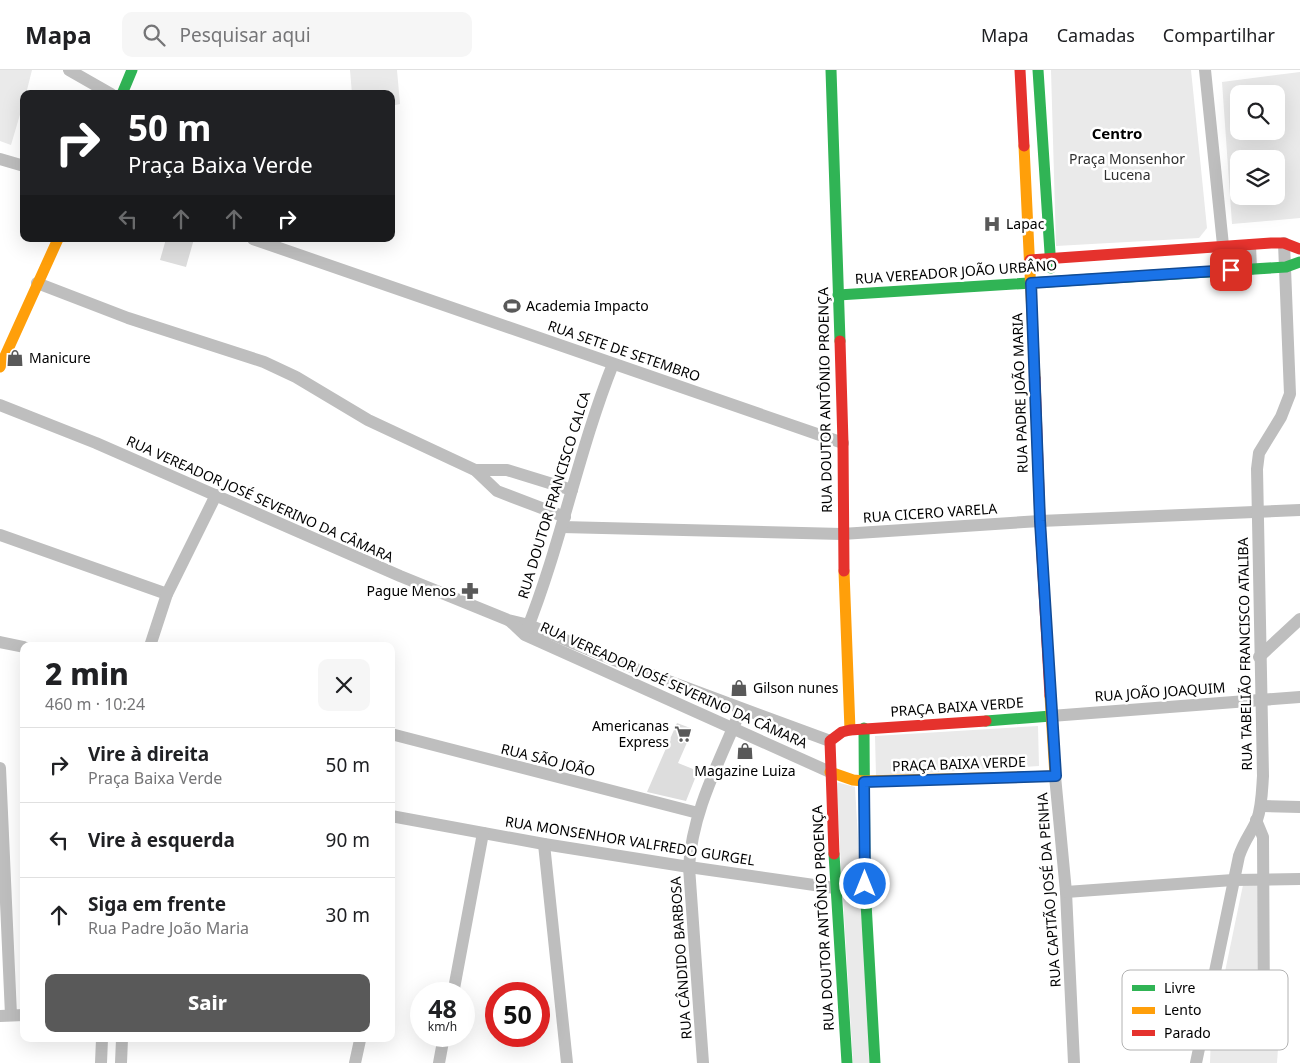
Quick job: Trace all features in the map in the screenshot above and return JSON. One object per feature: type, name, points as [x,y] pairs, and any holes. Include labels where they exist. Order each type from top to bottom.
[{"type":"main road","points":[[124,90],[132,70]]},
{"type":"main road","name":"RUA DOUTOR ANTÔNIO PROENÇA","points":[[832,70],[843,443],[842,534],[850,730]]},
{"type":"main road","name":"RUA PADRE JOÃO MARIA","points":[[1020,70],[1030,260],[1040,521],[1051,716]]},
{"type":"main road","points":[[1038,70],[1052,281]]},
{"type":"main road","points":[[1024,140],[1042,139]]},
{"type":"main road","points":[[0,367],[57,242]]},
{"type":"main road","points":[[1284,243],[1300,249]]},
{"type":"main road","name":"RUA VEREADOR JOÃO URBÂNO","points":[[1030,260],[1217,245],[1284,243]]},
{"type":"main road","name":"RUA VEREADOR JOÃO URBÂNO","points":[[838,295],[1286,267],[1300,262]]},
{"type":"main road","name":"PRAÇA BAIXA VERDE","points":[[864,728],[1051,716]]},
{"type":"main road","name":"RUA CAPITÃO JOSÉ DA PENHA","points":[[1051,716],[1056,776]]},
{"type":"main road","points":[[830,772],[830,741],[842,732],[864,728],[865,884],[875,1063]]},
{"type":"main road","name":"RUA DOUTOR ANTÔNIO PROENÇA","points":[[830,772],[835,888],[847,1063]]},
{"type":"main road","name":"PRAÇA BAIXA VERDE","points":[[830,772],[864,782],[1056,776]]},
{"type":"street","points":[[69,70],[104,90]]},
{"type":"street","points":[[1205,70],[1217,245],[1211,271]]},
{"type":"street","points":[[0,159],[20,165]]},
{"type":"street","name":"RUA SETE DE SETEMBRO","points":[[262,242],[843,443]]},
{"type":"street","name":"RUA TABELIÃO FRANCISCO ATALIBA","points":[[1216,970],[1233,880],[1244,840],[1256,820],[1260,806],[1263,776],[1257,512],[1259,453],[1295,393],[1284,243]]},
{"type":"street","points":[[1250,245],[1251,269]]},
{"type":"street","points":[[1105,253],[1106,278]]},
{"type":"street","points":[[37,283],[128,318],[264,362],[296,377],[368,420],[475,470],[507,470],[572,490]]},
{"type":"street","name":"RUA DOUTOR FRANCISCO CALCA","points":[[527,630],[563,522],[588,433],[613,364]]},
{"type":"street","name":"RUA VEREADOR JOSÉ SEVERINO DA CÂMARA","points":[[0,405],[216,495],[400,576],[508,620],[635,685],[830,772]]},
{"type":"street","name":"RUA CICERO VARELA","points":[[475,470],[497,491],[563,522],[842,534],[1040,521],[1300,510]]},
{"type":"street","points":[[151,642],[168,594],[216,495]]},
{"type":"street","points":[[0,535],[168,594]]},
{"type":"street","points":[[1259,657],[1300,619]]},
{"type":"street","name":"RUA VEREADOR JOSÉ SEVERINO DA CÂMARA","points":[[527,630],[830,741]]},
{"type":"street","points":[[0,642],[20,646]]},
{"type":"street","points":[[635,685],[641,671]]},
{"type":"street","name":"RUA JOÃO JOAQUIM","points":[[1051,716],[1300,698]]},
{"type":"street","name":"RUA CÂNDIDO BARBOSA","points":[[703,1063],[689,867],[691,843],[698,812],[741,709]]},
{"type":"street","name":"RUA SÃO JOÃO","points":[[395,735],[698,812]]},
{"type":"street","points":[[0,768],[5,1016],[20,1015]]},
{"type":"street","name":"RUA CAPITÃO JOSÉ DA PENHA","points":[[1056,776],[1066,892],[1074,1063]]},
{"type":"street","points":[[1260,806],[1300,807]]},
{"type":"street","name":"RUA MONSENHOR VALFREDO GURGEL","points":[[395,817],[544,844],[835,888],[865,884]]},
{"type":"street","points":[[1256,820],[1263,837],[1265,880],[1264,970]]},
{"type":"street","points":[[455,982],[483,833]]},
{"type":"street","points":[[544,844],[567,1063]]},
{"type":"street","points":[[1066,892],[1233,880],[1300,879]]},
{"type":"street","points":[[101,1063],[102,1042]]},
{"type":"street","points":[[121,1063],[122,1042]]},
{"type":"street","points":[[355,1063],[360,1042]]},
{"type":"street","points":[[439,1063],[442,1047]]},
{"type":"street","name":"RUA TABELIÃO FRANCISCO ATALIBA","points":[[1196,1063],[1199,1050]]},
{"type":"green space","points":[[0,70],[32,70],[27,90],[20,90],[20,115],[11,145],[0,141]]},
{"type":"green space","points":[[350,70],[397,70],[400,104],[395,105],[395,90],[352,90]]},
{"type":"green space","name":"Praça Monsenhor Lucena","points":[[1051,70],[1191,70],[1207,228],[1199,238],[1056,246]]},
{"type":"green space","points":[[1300,72],[1300,218],[1232,224],[1231,205],[1285,205],[1285,150],[1230,150],[1230,196],[1222,82]]},
{"type":"green space","points":[[1038,726],[1039,766],[876,776],[875,736]]},
{"type":"green space","points":[[836,782],[855,787],[871,1063],[853,1063]]},
{"type":"green space","points":[[1243,885],[1259,885],[1259,970],[1225,970]]},
{"type":"green space","points":[[1210,1050],[1278,1050],[1277,1063],[1210,1063]]},
{"type":"building","points":[[165,242],[193,242],[186,267],[160,260]]},
{"type":"building","points":[[677,723],[693,729],[678,763],[698,771],[686,801],[647,792]]},
{"type":"traffic: fast","points":[[124,90],[132,70]]},
{"type":"traffic: fast","points":[[831,70],[840,341]]},
{"type":"traffic: fast","points":[[1038,70],[1051,268]]},
{"type":"traffic: fast","points":[[838,295],[1286,267],[1300,262]]},
{"type":"traffic: fast","points":[[986,721],[1051,716]]},
{"type":"traffic: fast","points":[[864,728],[865,885],[875,1063]]},
{"type":"traffic: fast","points":[[834,854],[847,1063]]},
{"type":"traffic: slow","points":[[1024,146],[1035,378]]},
{"type":"traffic: slow","points":[[0,367],[57,242]]},
{"type":"traffic: slow","points":[[844,571],[850,730]]},
{"type":"traffic: slow","points":[[830,772],[853,780],[864,781],[1055,776],[1050,696]]},
{"type":"traffic: jam","points":[[1020,70],[1024,146]]},
{"type":"traffic: jam","points":[[1030,260],[1271,243],[1284,243],[1300,249]]},
{"type":"traffic: jam","points":[[840,341],[844,571]]},
{"type":"traffic: jam","points":[[1035,378],[1040,521],[1050,696]]},
{"type":"traffic: jam","points":[[834,854],[830,741],[842,732],[850,730],[986,721]]},
{"type":"place","name":"Lapac","points":[[992,224]]},
{"type":"place","name":"Academia Impacto","points":[[512,306]]},
{"type":"place","name":"Manicure","points":[[15,358]]},
{"type":"place","name":"Pague Menos","points":[[470,591]]},
{"type":"place","name":"Gilson nunes","points":[[739,688]]},
{"type":"place","name":"Americanas Express","points":[[683,734]]},
{"type":"place","name":"Magazine Luiza","points":[[745,751]]},
{"type":"district","name":"Centro","points":[[1117,134]]},
{"type":"route","points":[[865,884],[864,782],[1056,776],[1040,521],[1031,283],[1231,270]]}]
